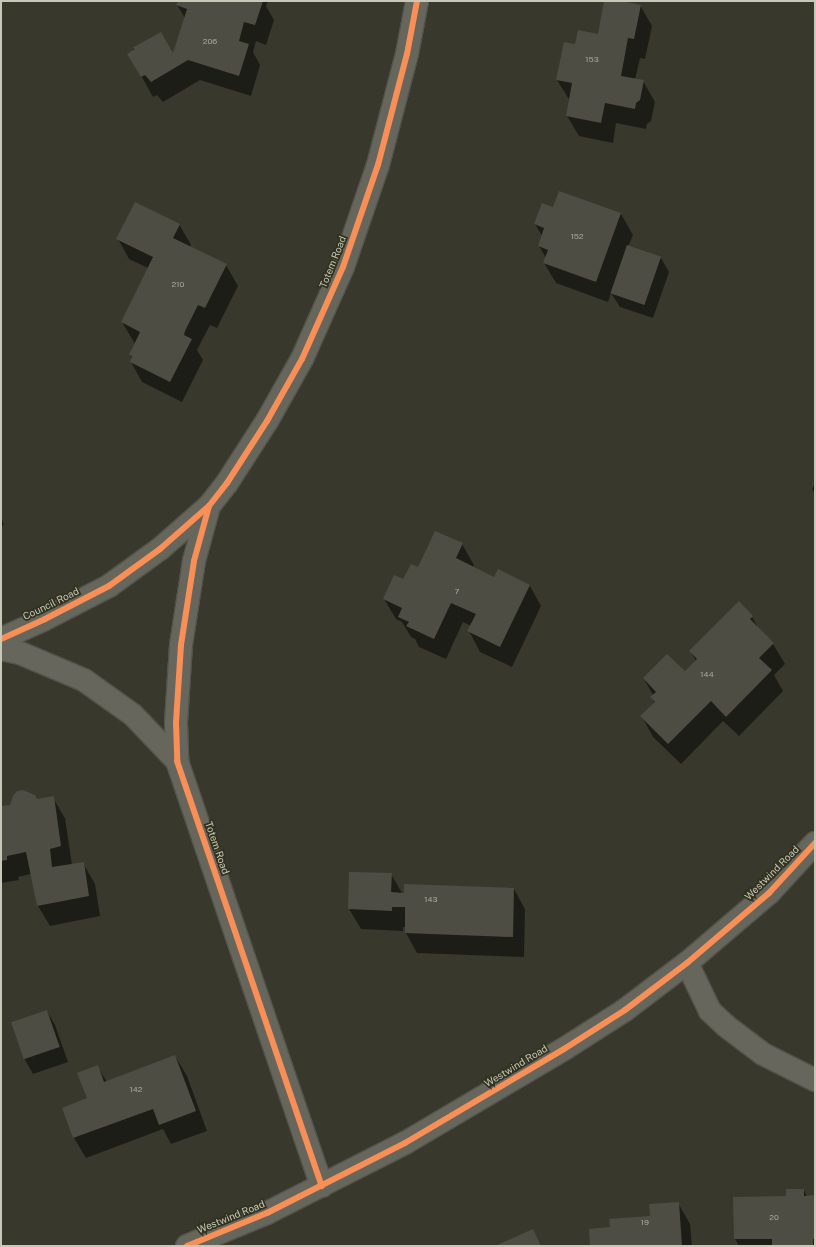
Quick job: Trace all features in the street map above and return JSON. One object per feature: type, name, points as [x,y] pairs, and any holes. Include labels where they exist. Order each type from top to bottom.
[{"type":"street","name":"Totem Road","points":[[109,586],[160,549],[209,506],[227,483],[267,421],[302,359],[343,267],[378,165],[407,54],[417,1]]},
{"type":"street","name":"Totem Road","points":[[209,506],[194,561],[181,645],[176,723],[177,761],[322,1186]]},
{"type":"street","name":"Council Road","points":[[1,639],[45,619],[109,586]]},
{"type":"street","name":"Totem Road","points":[[1,649],[20,653],[84,680],[133,715],[177,761]]},
{"type":"street","name":"Westwind Road","points":[[187,1246],[267,1213],[405,1143],[564,1049],[625,1010],[687,963],[769,893],[815,843]]},
{"type":"street","points":[[687,963],[710,1011],[726,1026],[763,1054],[815,1080]]},
{"type":"building","points":[[178,1],[263,1],[255,25],[244,22],[239,41],[249,44],[239,76],[188,60],[151,82],[145,75],[141,77],[127,54],[135,49],[132,48],[161,32],[173,53],[187,9],[176,5]]},
{"type":"building","points":[[604,1],[622,1],[641,5],[634,39],[628,38],[621,76],[644,80],[640,100],[636,103],[635,109],[605,103],[601,123],[566,116],[572,83],[556,80],[564,42],[575,44],[578,30],[598,34]]},
{"type":"building","points":[[559,191],[621,213],[596,282],[543,263],[548,250],[538,246],[544,228],[534,224],[542,203],[553,207]]},
{"type":"building","points":[[135,202],[180,224],[173,238],[227,264],[205,308],[198,305],[185,331],[184,335],[192,339],[170,382],[130,362],[132,356],[129,355],[140,332],[121,322],[153,257],[116,239]]},
{"type":"building","points":[[627,245],[661,257],[644,305],[610,293]]},
{"type":"building","points":[[435,531],[463,543],[456,558],[494,577],[498,569],[530,585],[500,647],[467,631],[476,614],[451,603],[434,639],[406,626],[409,622],[398,617],[402,608],[383,599],[394,575],[403,579],[411,564],[418,567]]},
{"type":"building","points":[[739,601],[753,616],[750,619],[774,643],[759,658],[772,670],[726,717],[711,701],[668,744],[640,716],[655,702],[650,697],[656,692],[643,678],[667,654],[685,671],[697,659],[689,651]]},
{"type":"building","points":[[23,790],[35,795],[37,799],[54,796],[61,846],[50,849],[52,867],[84,862],[89,896],[37,906],[26,852],[7,856],[7,860],[1,861],[1,806],[10,805],[13,796],[17,791]]},
{"type":"building","points":[[349,872],[392,873],[391,892],[404,893],[404,884],[514,888],[513,937],[405,933],[405,907],[392,907],[392,911],[348,909]]},
{"type":"building","points":[[47,1010],[60,1047],[24,1059],[11,1022]]},
{"type":"building","points":[[175,1055],[196,1111],[159,1125],[153,1109],[73,1138],[62,1108],[87,1098],[77,1073],[98,1065],[104,1082]]},
{"type":"building","points":[[786,1189],[804,1189],[804,1196],[815,1195],[815,1239],[813,1239],[813,1246],[772,1246],[772,1239],[734,1239],[733,1197],[786,1196]]},
{"type":"building","points":[[679,1202],[682,1246],[590,1246],[589,1229],[610,1227],[609,1219],[650,1216],[649,1204]]},
{"type":"building","points":[[533,1229],[541,1246],[495,1246]]},
{"type":"cycle path","points":[[1,639],[45,619],[109,586],[160,549],[209,506],[227,483],[267,421],[302,359],[343,267],[378,165],[407,54],[417,1]]},
{"type":"cycle path","points":[[209,506],[194,561],[181,645],[176,723],[177,761],[322,1186]]},
{"type":"cycle path","points":[[187,1246],[267,1213],[405,1143],[564,1049],[625,1010],[687,963],[769,893],[815,843]]}]
